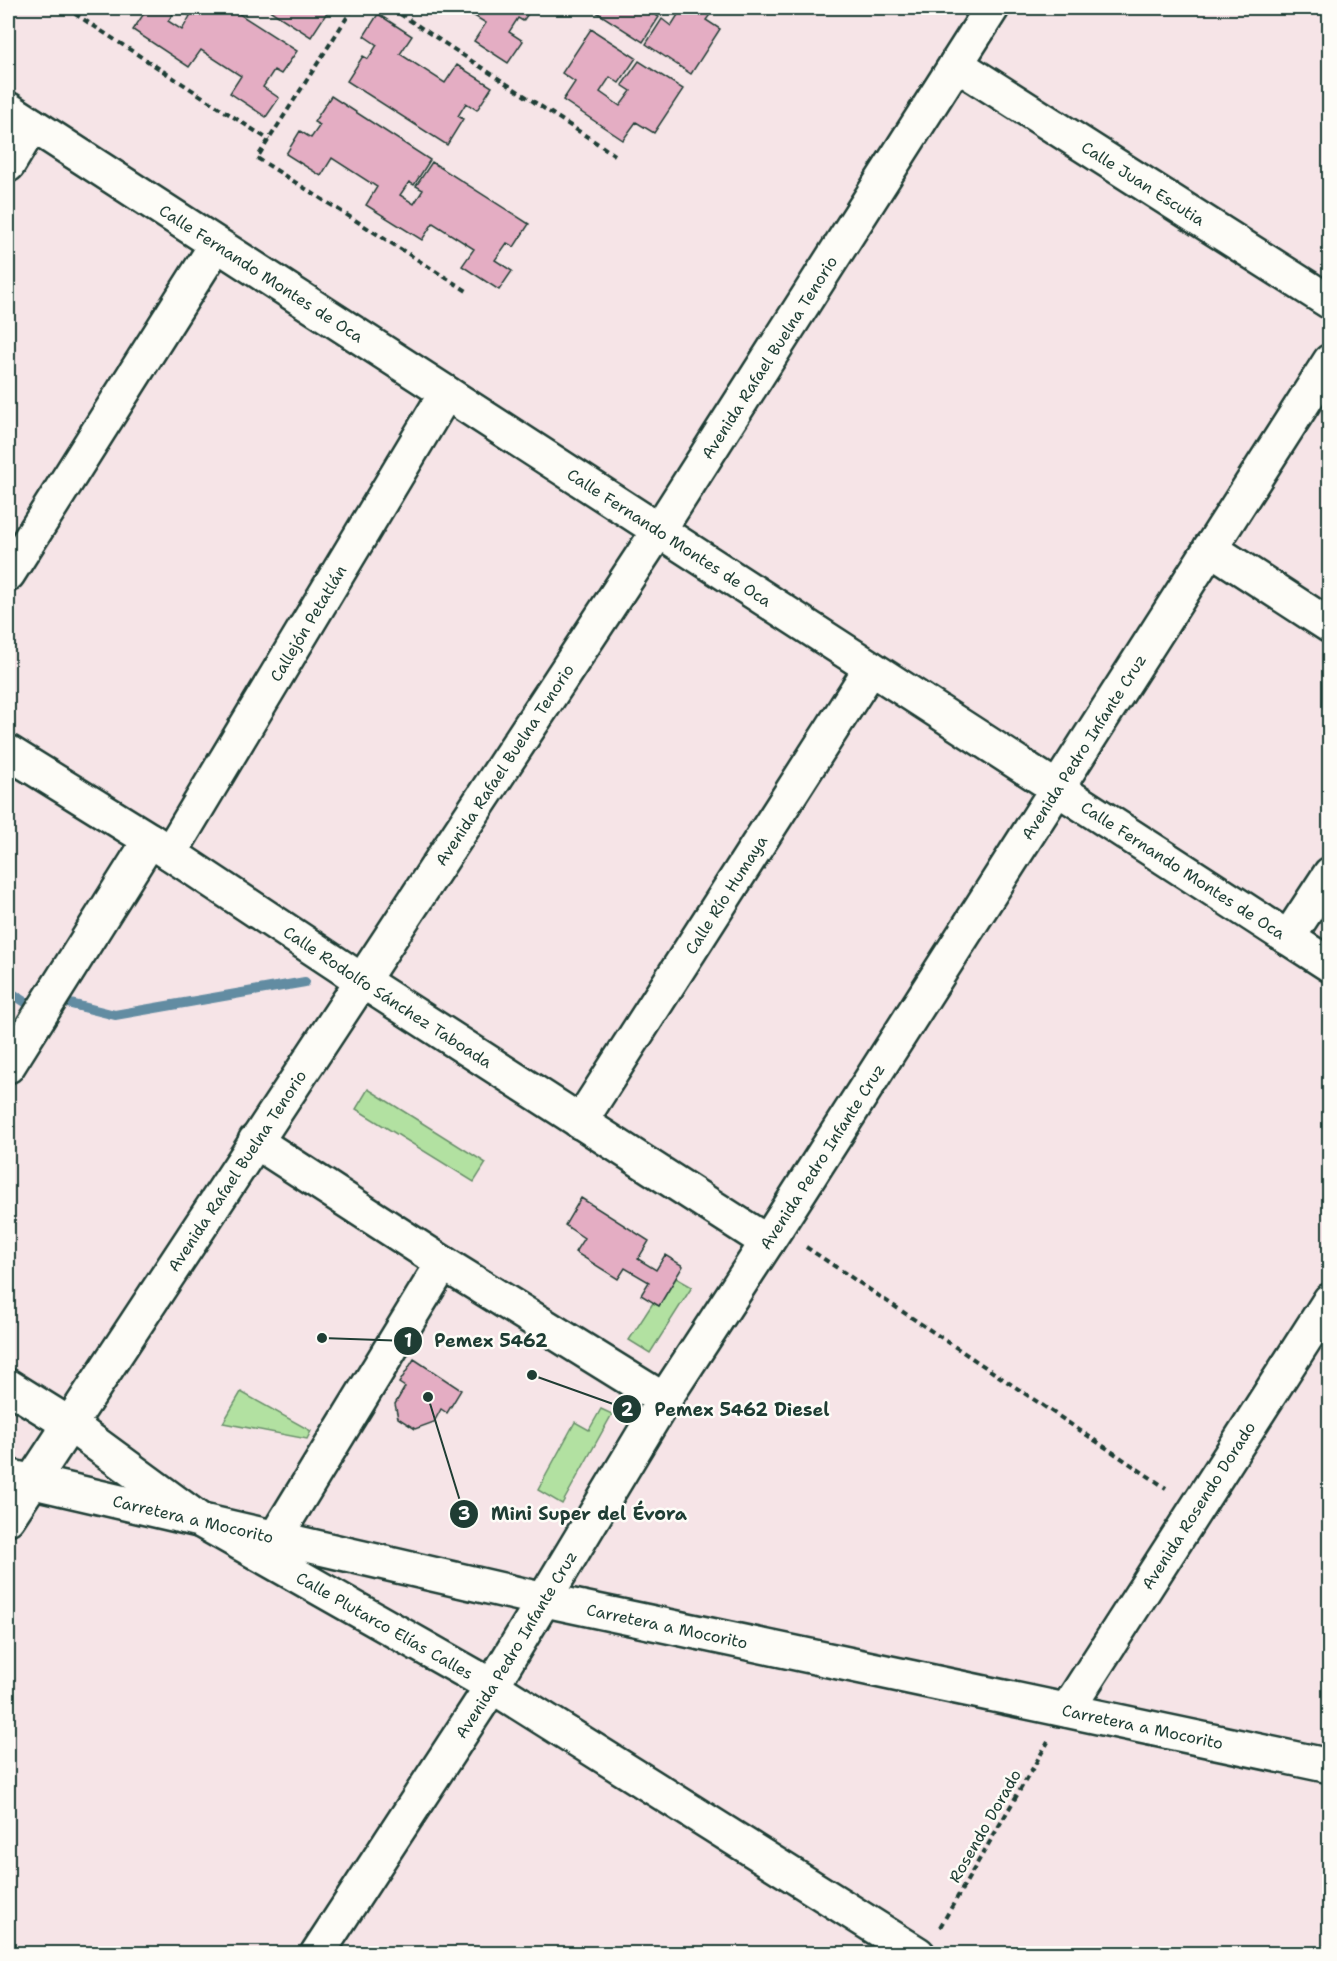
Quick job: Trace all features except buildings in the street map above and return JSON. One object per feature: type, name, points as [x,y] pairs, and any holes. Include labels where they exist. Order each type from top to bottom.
[{"type":"street","name":"Avenida Rafael Buelna Tenorio","points":[[8,1518],[20,1478],[69,1424],[658,530],[992,8]]},
{"type":"street","name":"Calle Juan Escutia","points":[[956,64],[1329,302]]},
{"type":"street","name":"Calle Fernando Montes de Oca","points":[[20,117],[1329,965]]},
{"type":"street","points":[[8,165],[20,117]]},
{"type":"street","points":[[8,574],[216,245]]},
{"type":"street","name":"Avenida Pedro Infante Cruz","points":[[317,1953],[492,1686],[664,1400],[1329,361]]},
{"type":"street","name":"Callejón Petatlán","points":[[8,1066],[160,847],[446,393]]},
{"type":"street","points":[[1210,548],[1329,626]]},
{"type":"street","name":"Calle Río Humaya","points":[[580,1122],[871,668]]},
{"type":"street","name":"Calle Rodolfo Sánchez Taboada","points":[[8,752],[160,847],[580,1122],[772,1234]]},
{"type":"street","points":[[1288,938],[1329,874]]},
{"type":"street","points":[[255,1141],[442,1263],[664,1400]]},
{"type":"street","points":[[275,1538],[442,1263]]},
{"type":"street","name":"Avenida Rosendo Dorado","points":[[1066,1710],[1329,1300]]},
{"type":"street","name":"Calle Plutarco Elías Calles","points":[[8,1386],[69,1424],[201,1521],[492,1686],[927,1943]]},
{"type":"street","name":"Carretera a Mocorito","points":[[20,1478],[544,1600],[1329,1766]]},
{"type":"path","points":[[66,8],[268,140]]},
{"type":"path","points":[[353,8],[257,158],[470,293]]},
{"type":"path","points":[[392,8],[615,155]]},
{"type":"path","points":[[772,1234],[1197,1509]]},
{"type":"path","name":"Rosendo Dorado","points":[[927,1943],[1066,1710]]},
{"type":"green space","points":[[368,1089],[486,1163],[474,1182],[356,1109]]},
{"type":"green space","points":[[676,1278],[692,1287],[650,1353],[629,1340],[653,1303],[659,1306]]},
{"type":"green space","points":[[241,1392],[311,1431],[307,1439],[223,1423]]},
{"type":"green space","points":[[601,1409],[612,1414],[562,1504],[538,1490],[575,1422],[589,1430]]},
{"type":"waterway","points":[[55,1000],[115,1015],[305,982]]},
{"type":"waterway","points":[[8,991],[35,1008],[39,1006]]},
{"type":"place","name":"Pemex 5462","points":[[322,1338]]},
{"type":"place","name":"Pemex 5462 Diesel","points":[[532,1375]]},
{"type":"place","name":"Mini Super del Évora","points":[[428,1397]]}]
